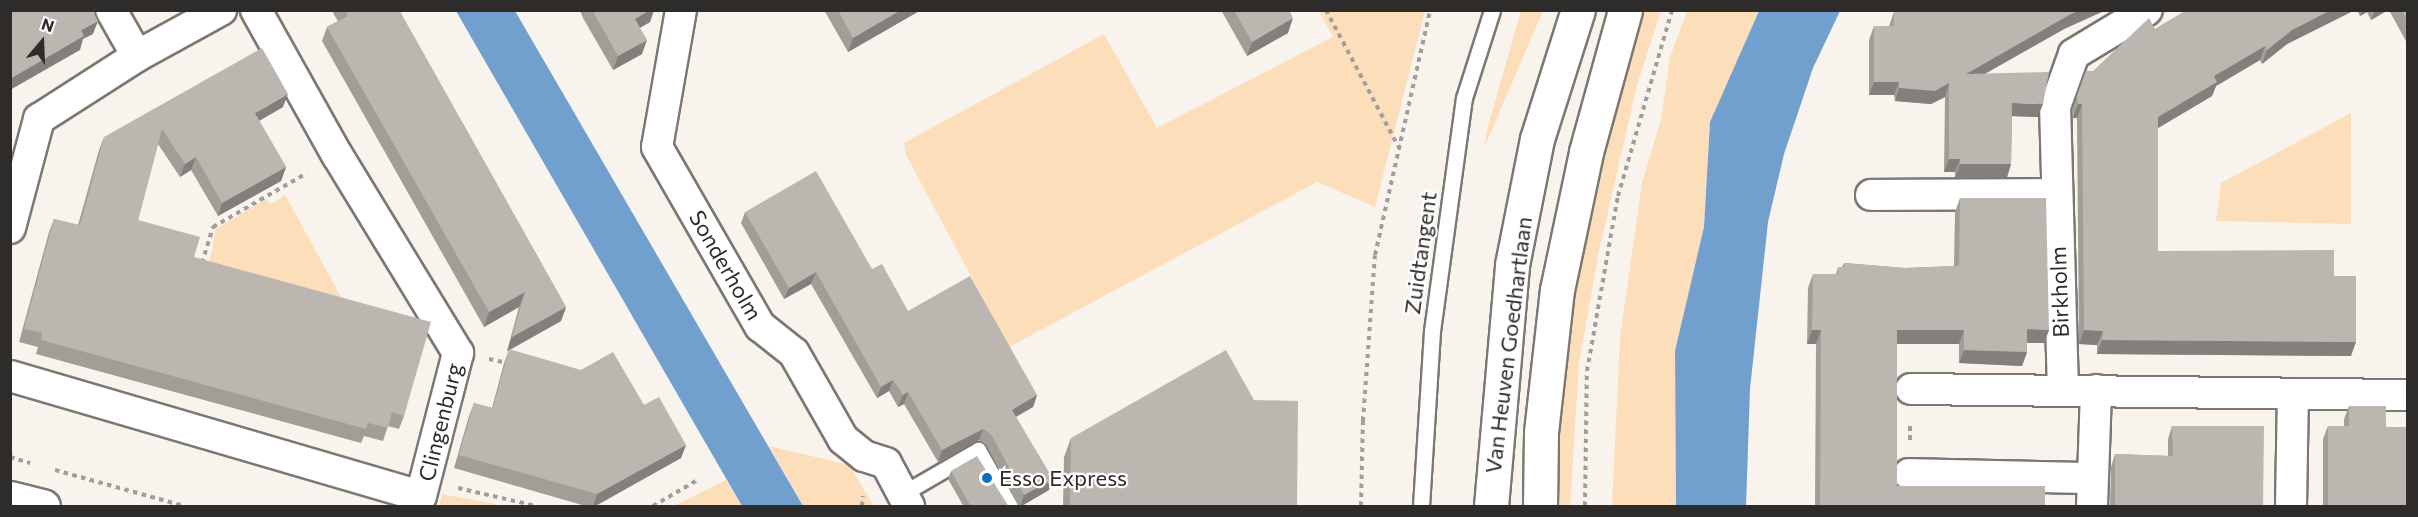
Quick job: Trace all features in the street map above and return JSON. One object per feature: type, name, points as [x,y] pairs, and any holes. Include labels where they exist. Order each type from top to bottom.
[{"type":"main road","name":"Van Heuven Goedhartlaan","points":[[1491,507],[1512,265],[1537,139],[1578,10]]},
{"type":"main road","name":"Van Heuven Goedhartlaan","points":[[1540,507],[1541,432],[1557,290],[1586,152],[1625,10]]},
{"type":"main road","points":[[10,498],[43,507]]},
{"type":"street","points":[[111,10],[137,56]]},
{"type":"street","points":[[10,228],[39,120],[137,56],[221,10]]},
{"type":"street","name":"Clingenburg","points":[[10,376],[421,496],[458,352],[337,155],[256,10]]},
{"type":"street","name":"Sonderholm","points":[[681,10],[657,147],[760,326],[794,353],[843,439],[864,456],[886,463],[905,500]]},
{"type":"street","name":"Birkholm","points":[[2063,391],[2055,107],[2073,54],[2147,10]]},
{"type":"street","points":[[1871,195],[2056,194]]},
{"type":"street","points":[[1911,389],[2408,395]]},
{"type":"street","points":[[1910,474],[2092,492],[2096,390]]},
{"type":"street","points":[[2291,507],[2293,394]]},
{"type":"lane","name":"Zuidtangent","points":[[1421,507],[1432,331],[1464,98],[1492,10]]},
{"type":"lane","points":[[905,500],[978,450],[1010,507]]},
{"type":"path","points":[[1326,10],[1399,147]]},
{"type":"path","points":[[1361,507],[1363,421],[1375,255],[1430,10]]},
{"type":"path","points":[[1585,507],[1587,371],[1618,196],[1672,10]]},
{"type":"path","points":[[200,269],[213,227],[337,155]]},
{"type":"path","points":[[458,352],[516,365]]},
{"type":"path","points":[[10,458],[32,464]]},
{"type":"path","points":[[43,467],[184,507]]},
{"type":"path","points":[[426,480],[536,507]]},
{"type":"path","points":[[653,507],[696,481]]},
{"type":"shaded area","points":[[1319,11],[1425,11],[1375,207],[1317,182],[1009,347],[906,155],[904,143],[1104,34],[1157,128],[1333,37]]},
{"type":"shaded area","points":[[1521,11],[1543,11],[1484,148],[1487,130]]},
{"type":"shaded area","points":[[1639,11],[1661,11],[1637,85],[1598,256],[1579,364],[1570,506],[1548,506],[1574,254]]},
{"type":"shaded area","points":[[1687,11],[1759,11],[1710,122],[1704,227],[1675,351],[1676,506],[1612,506],[1620,337],[1642,183],[1661,119],[1670,57]]},
{"type":"shaded area","points":[[2351,113],[2351,224],[2216,221],[2221,183]]},
{"type":"shaded area","points":[[285,195],[344,302],[209,264],[216,229],[266,199],[271,204]]},
{"type":"shaded area","points":[[769,446],[849,465],[874,506],[803,506]]},
{"type":"shaded area","points":[[726,480],[742,506],[674,506]]},
{"type":"shaded area","points":[[442,494],[505,506],[439,506]]},
{"type":"water","points":[[456,11],[515,11],[803,506],[742,506]]},
{"type":"water","points":[[1759,11],[1840,11],[1813,68],[1784,154],[1768,222],[1750,389],[1746,506],[1676,506],[1675,351],[1704,227],[1710,122]]},
{"type":"building","points":[[10,10],[92,10],[98,21],[81,30],[84,36],[10,79]]},
{"type":"building","points":[[345,10],[399,10],[566,307],[512,337],[525,292],[489,312],[327,27],[348,16]]},
{"type":"building","points":[[592,10],[650,10],[635,19],[647,40],[618,56]]},
{"type":"building","points":[[838,10],[901,10],[853,38]]},
{"type":"building","points":[[1234,10],[1289,10],[1293,18],[1252,42]]},
{"type":"building","points":[[2032,10],[2080,10],[1966,74],[2049,72],[2043,104],[2012,103],[2011,164],[1960,164],[1960,159],[1949,159],[1949,83],[1935,91],[1899,88],[1899,82],[1874,82],[1874,26],[1894,26],[1894,12],[2033,12]]},
{"type":"building","points":[[2187,10],[2331,10],[2292,30],[2267,50],[2265,46],[2214,76],[2217,82],[2158,117],[2158,251],[2334,250],[2334,276],[2356,276],[2356,342],[2102,340],[2103,331],[2084,330],[2082,104],[2078,104],[2077,96],[2086,71],[2093,71],[2149,18],[2155,29]]},
{"type":"building","points":[[2401,10],[2408,10],[2408,21]]},
{"type":"building","points":[[262,48],[288,94],[255,113],[286,167],[222,203],[196,157],[185,164],[162,129],[138,220],[200,237],[194,257],[431,322],[404,416],[392,412],[388,428],[368,423],[366,429],[41,340],[42,333],[24,329],[54,219],[80,225],[104,137]]},
{"type":"building","points":[[816,171],[872,269],[882,264],[908,311],[970,276],[1037,395],[1012,410],[1053,479],[1024,495],[991,434],[983,429],[942,450],[908,392],[903,395],[893,380],[881,387],[816,272],[789,288],[745,212]]},
{"type":"building","points":[[1960,198],[2046,198],[2049,330],[2027,329],[2027,352],[1964,350],[1964,330],[1897,330],[1897,486],[2045,486],[2045,507],[1820,507],[1821,330],[1812,330],[1813,274],[1838,274],[1838,267],[1844,267],[1844,263],[1905,268],[1959,266]]},
{"type":"building","points":[[509,349],[581,370],[613,352],[644,405],[659,397],[686,445],[597,494],[459,455],[474,403],[493,408]]},
{"type":"building","points":[[1226,350],[1254,400],[1298,401],[1297,507],[1070,507],[1071,438]]},
{"type":"building","points":[[2349,406],[2386,406],[2386,427],[2408,427],[2408,505],[2403,505],[2403,507],[2328,507],[2328,426],[2349,426]]},
{"type":"building","points":[[2172,426],[2264,426],[2263,507],[2115,505],[2115,454],[2173,456]]},
{"type":"building","points":[[977,456],[1009,507],[971,507],[951,471]]},
{"type":"place","name":"Esso Express","points":[[987,478]]}]
